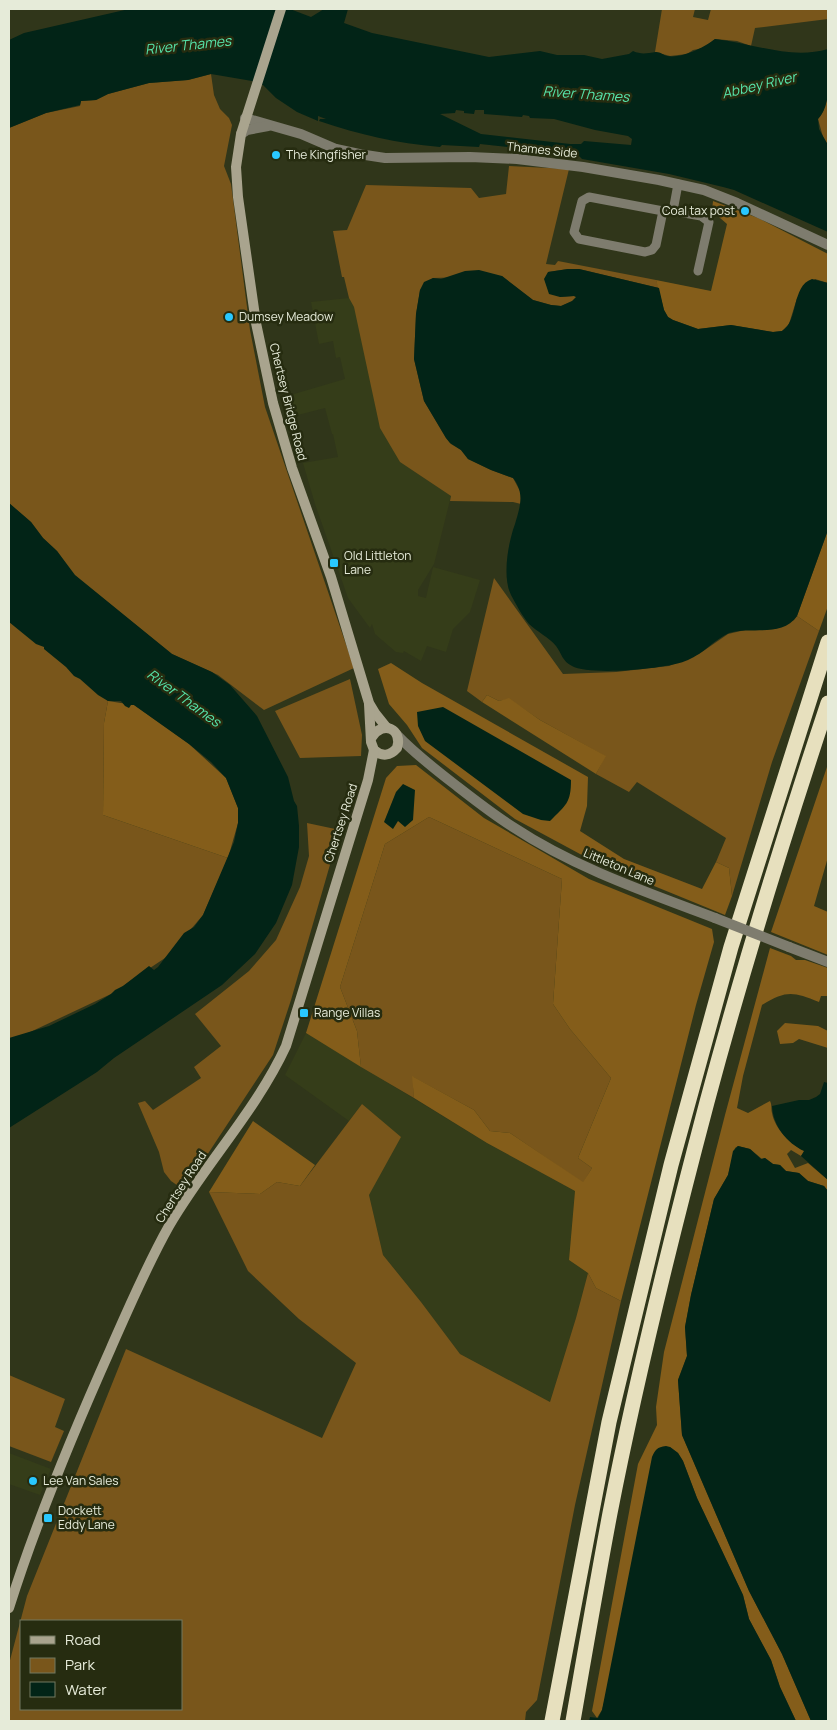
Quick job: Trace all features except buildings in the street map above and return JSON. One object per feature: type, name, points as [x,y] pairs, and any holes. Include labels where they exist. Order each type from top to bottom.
[{"type":"highway","points":[[552,1721],[610,1422],[672,1165],[731,947],[828,642]]},
{"type":"highway","points":[[573,1721],[610,1512],[634,1400],[679,1210],[707,1100],[736,998],[797,798],[828,704]]},
{"type":"main road","name":"Chertsey Bridge Road","points":[[281,9],[245,118],[236,167],[238,197],[256,323],[273,402],[292,468],[331,577],[370,703],[387,728]]},
{"type":"main road","name":"Chertsey Bridge Road","points":[[370,703],[372,737]]},
{"type":"main road","points":[[387,728],[397,734],[398,744],[389,753],[374,750],[372,737],[380,729],[387,728]]},
{"type":"main road","name":"Chertsey Road","points":[[9,1608],[12,1586],[59,1468],[148,1266],[186,1198],[248,1110],[276,1066],[286,1046],[347,843],[368,780],[374,750]]},
{"type":"main road","name":"Chertsey Road","points":[[368,780],[376,765],[389,753]]},
{"type":"street","name":"Thames Side","points":[[245,118],[274,125],[336,149],[385,158],[470,157],[517,160],[624,173],[678,184],[704,190],[748,207],[828,245]]},
{"type":"street","points":[[241,134],[247,130],[274,125]]},
{"type":"street","points":[[674,211],[678,184]]},
{"type":"street","points":[[663,211],[656,245],[652,250],[645,252],[579,239],[574,232],[582,201],[589,197],[701,216],[709,222],[698,271]]},
{"type":"street","name":"Littleton Lane","points":[[397,734],[420,757],[485,808],[548,848],[626,885],[828,962]]},
{"type":"street","points":[[389,753],[404,752],[420,757]]},
{"type":"shaded area","points":[[713,201],[758,218],[828,254],[828,283],[815,279],[797,298],[789,324],[782,331],[773,332],[731,325],[698,329],[673,320],[668,317],[664,310],[656,280],[711,291],[727,224],[712,211]]},
{"type":"shaded area","points":[[349,298],[354,307],[400,462],[451,496],[434,564],[418,590],[418,596],[426,598],[433,567],[480,580],[470,612],[453,629],[446,652],[427,646],[421,661],[404,651],[403,653],[396,652],[375,634],[372,624],[370,628],[348,598],[315,504],[303,463],[338,457],[325,408],[290,417],[284,397],[345,379],[340,357],[336,358],[333,341],[319,344],[311,302]]},
{"type":"shaded area","points":[[828,530],[828,606],[819,631],[797,616]]},
{"type":"shaded area","points":[[391,663],[422,683],[588,777],[587,806],[580,831],[624,859],[702,889],[716,862],[729,868],[732,896],[725,915],[593,861],[515,819],[422,748],[407,725],[389,704],[378,669]]},
{"type":"shaded area","points":[[487,695],[499,701],[509,698],[540,720],[606,756],[596,774],[482,702]]},
{"type":"shaded area","points":[[108,701],[134,705],[189,744],[226,778],[238,808],[238,823],[228,858],[103,815],[104,723]]},
{"type":"shaded area","points":[[828,764],[828,857],[814,906],[828,912],[828,955],[771,932]]},
{"type":"shaded area","points":[[416,765],[484,818],[589,879],[712,929],[714,942],[696,1005],[621,1301],[596,1288],[588,1273],[569,1260],[575,1191],[487,1143],[414,1098],[412,1076],[474,1110],[490,1131],[510,1133],[583,1182],[592,1168],[578,1158],[611,1078],[570,1029],[553,1004],[562,879],[429,817],[385,844],[340,987],[357,1031],[361,1067],[306,1033],[386,778],[397,766]]},
{"type":"shaded area","points":[[770,948],[791,956],[796,960],[805,960],[828,968],[828,996],[821,996],[819,1002],[803,996],[790,994],[778,997],[762,1005],[743,1076],[737,1108],[748,1113],[770,1101],[776,1125],[789,1140],[805,1151],[801,1156],[791,1150],[787,1154],[795,1168],[808,1163],[828,1180],[828,1191],[824,1186],[808,1181],[799,1173],[786,1171],[780,1165],[773,1164],[765,1158],[762,1159],[750,1149],[738,1146],[735,1148],[728,1175],[714,1199],[685,1327],[687,1356],[678,1380],[682,1435],[749,1591],[782,1654],[811,1721],[796,1721],[780,1687],[771,1660],[749,1619],[743,1595],[697,1498],[683,1461],[678,1453],[670,1447],[602,1710],[597,1718],[592,1711],[638,1464],[657,1425],[656,1407],[664,1352]]},
{"type":"shaded area","points":[[785,1023],[818,1026],[828,1031],[828,1048],[799,1039],[793,1043],[780,1044],[777,1031]]},
{"type":"shaded area","points":[[306,1033],[487,1143],[575,1191],[569,1260],[588,1273],[550,1402],[460,1354],[383,1255],[369,1195],[362,1104],[349,1121],[285,1075]]},
{"type":"shaded area","points":[[253,1121],[315,1165],[300,1186],[277,1182],[260,1194],[209,1192]]},
{"type":"shaded area","points":[[9,1453],[51,1469],[40,1495],[9,1484]]},
{"type":"green space","points":[[662,9],[695,9],[693,17],[708,20],[711,9],[828,9],[828,19],[755,28],[751,46],[737,41],[715,39],[704,48],[693,50],[687,54],[670,56],[655,52]]},
{"type":"green space","points":[[211,74],[214,95],[220,109],[229,118],[232,125],[224,166],[231,184],[250,330],[265,407],[354,668],[264,710],[218,675],[172,654],[74,575],[57,551],[43,538],[31,522],[9,503],[9,128],[46,113],[80,106],[81,101],[96,100],[108,94],[149,83],[188,80]]},
{"type":"green space","points":[[828,90],[828,145],[823,137],[818,119],[824,109]]},
{"type":"green space","points":[[509,166],[569,169],[546,264],[555,265],[558,261],[656,280],[659,288],[579,269],[568,269],[548,272],[560,297],[577,297],[573,301],[561,306],[533,300],[502,276],[433,278],[420,290],[416,314],[414,359],[424,401],[451,444],[461,450],[468,459],[513,478],[521,493],[521,504],[513,502],[450,501],[451,496],[400,462],[380,428],[354,307],[349,298],[344,277],[342,277],[333,231],[347,230],[366,185],[471,188],[479,198],[506,194]]},
{"type":"green space","points":[[494,578],[563,674],[616,672],[669,666],[699,654],[728,634],[745,630],[775,629],[794,620],[797,616],[819,631],[772,762],[732,896],[729,868],[716,862],[726,838],[637,782],[629,792],[596,774],[605,756],[540,720],[509,699],[499,701],[487,695],[482,702],[467,691]]},
{"type":"green space","points":[[9,613],[108,701],[104,723],[103,815],[228,858],[203,915],[168,956],[111,994],[9,1042]]},
{"type":"green space","points":[[350,679],[362,735],[361,756],[300,758],[275,711]]},
{"type":"green space","points":[[429,817],[562,879],[553,1004],[570,1029],[611,1078],[578,1158],[592,1168],[583,1183],[510,1133],[490,1131],[474,1110],[413,1077],[414,1098],[361,1067],[357,1031],[340,987],[385,844]]},
{"type":"green space","points":[[307,823],[340,830],[291,1000],[273,1055],[184,1190],[171,1181],[164,1172],[159,1152],[138,1103],[145,1101],[153,1110],[201,1078],[194,1067],[221,1046],[195,1014],[249,971],[276,940],[300,887],[309,856]]},
{"type":"green space","points":[[362,1104],[401,1137],[369,1195],[383,1255],[460,1354],[550,1402],[588,1273],[596,1288],[621,1301],[575,1505],[537,1700],[526,1712],[525,1721],[9,1721],[9,1664],[20,1622],[20,1710],[182,1710],[182,1620],[21,1620],[27,1596],[126,1349],[322,1438],[356,1363],[299,1319],[248,1271],[209,1192],[260,1194],[277,1182],[300,1186]]},
{"type":"green space","points":[[9,1375],[65,1399],[55,1427],[64,1431],[51,1462],[9,1446]]},
{"type":"water","points":[[129,9],[290,9],[311,17],[324,9],[348,9],[344,23],[372,33],[489,57],[540,51],[557,55],[584,55],[602,59],[629,54],[633,51],[642,53],[658,52],[667,56],[679,56],[692,52],[715,39],[785,52],[800,53],[828,49],[828,96],[823,113],[818,119],[819,129],[828,145],[828,232],[734,190],[669,174],[582,159],[578,155],[480,144],[479,147],[442,145],[440,147],[393,141],[364,134],[319,121],[320,119],[326,119],[318,116],[318,121],[297,112],[276,98],[263,85],[252,81],[211,74],[188,80],[149,83],[108,94],[96,100],[81,101],[80,105],[46,113],[9,128],[9,40],[24,33]],"holes":[[[456,110],[464,111],[464,113],[474,114],[475,110],[484,110],[484,114],[522,117],[523,115],[530,118],[554,119],[595,130],[628,136],[632,139],[631,145],[584,141],[581,144],[570,144],[481,134],[440,114],[455,113]]]},
{"type":"water","points":[[579,269],[659,288],[664,310],[668,317],[698,329],[731,325],[773,332],[782,331],[791,320],[798,296],[805,283],[812,279],[828,283],[828,530],[797,616],[791,623],[774,629],[729,633],[688,660],[678,663],[629,670],[595,671],[581,669],[569,664],[564,660],[553,643],[529,624],[522,614],[508,588],[506,570],[510,541],[520,506],[519,489],[513,478],[468,459],[461,450],[450,443],[424,401],[414,359],[416,314],[420,290],[424,282],[433,278],[441,279],[465,271],[479,270],[502,276],[533,300],[561,306],[576,297],[560,297],[549,294],[544,279],[548,272]]},
{"type":"water","name":"River Thames","points":[[9,503],[31,522],[75,575],[172,654],[212,672],[230,685],[257,716],[288,777],[297,806],[299,847],[292,885],[276,923],[255,954],[222,985],[114,1058],[97,1072],[9,1128],[9,1038],[49,1026],[95,1004],[149,966],[154,970],[158,967],[184,933],[194,927],[203,915],[234,842],[238,823],[238,808],[226,778],[211,762],[189,744],[134,705],[131,705],[129,708],[121,701],[108,701],[98,695],[74,676],[44,647],[36,644],[9,622]]},
{"type":"water","points":[[443,707],[571,780],[569,799],[564,807],[550,821],[523,814],[425,741],[418,726],[417,712]]},
{"type":"water","points":[[403,784],[415,790],[413,820],[405,827],[398,821],[393,829],[384,822],[396,792]]},
{"type":"water","points":[[824,1082],[828,1083],[828,1180],[801,1156],[804,1151],[782,1133],[775,1120],[772,1106],[799,1100],[809,1100],[816,1097],[820,1094]]},
{"type":"water","points":[[738,1146],[750,1149],[761,1159],[765,1158],[773,1164],[780,1165],[786,1171],[799,1173],[808,1181],[824,1186],[828,1191],[828,1721],[811,1721],[782,1654],[749,1591],[682,1435],[678,1380],[687,1356],[685,1327],[691,1295],[714,1199],[728,1175],[733,1151]]},
{"type":"water","points":[[666,1446],[678,1453],[683,1461],[697,1498],[743,1595],[749,1619],[771,1660],[780,1687],[796,1721],[589,1721],[590,1717],[598,1718],[602,1710],[652,1457],[657,1449]]},
{"type":"place","name":"The Kingfisher","points":[[276,155]]},
{"type":"place","name":"Coal tax post","points":[[745,211]]},
{"type":"place","name":"Dumsey Meadow","points":[[229,317]]},
{"type":"place","name":"Old Littleton Lane","points":[[334,563]]},
{"type":"place","name":"Range Villas","points":[[304,1013]]},
{"type":"place","name":"Lee Van Sales","points":[[33,1481]]},
{"type":"place","name":"Dockett Eddy Lane","points":[[48,1518]]},
{"type":"water label","name":"Abbey River","points":[[759,85]]}]
